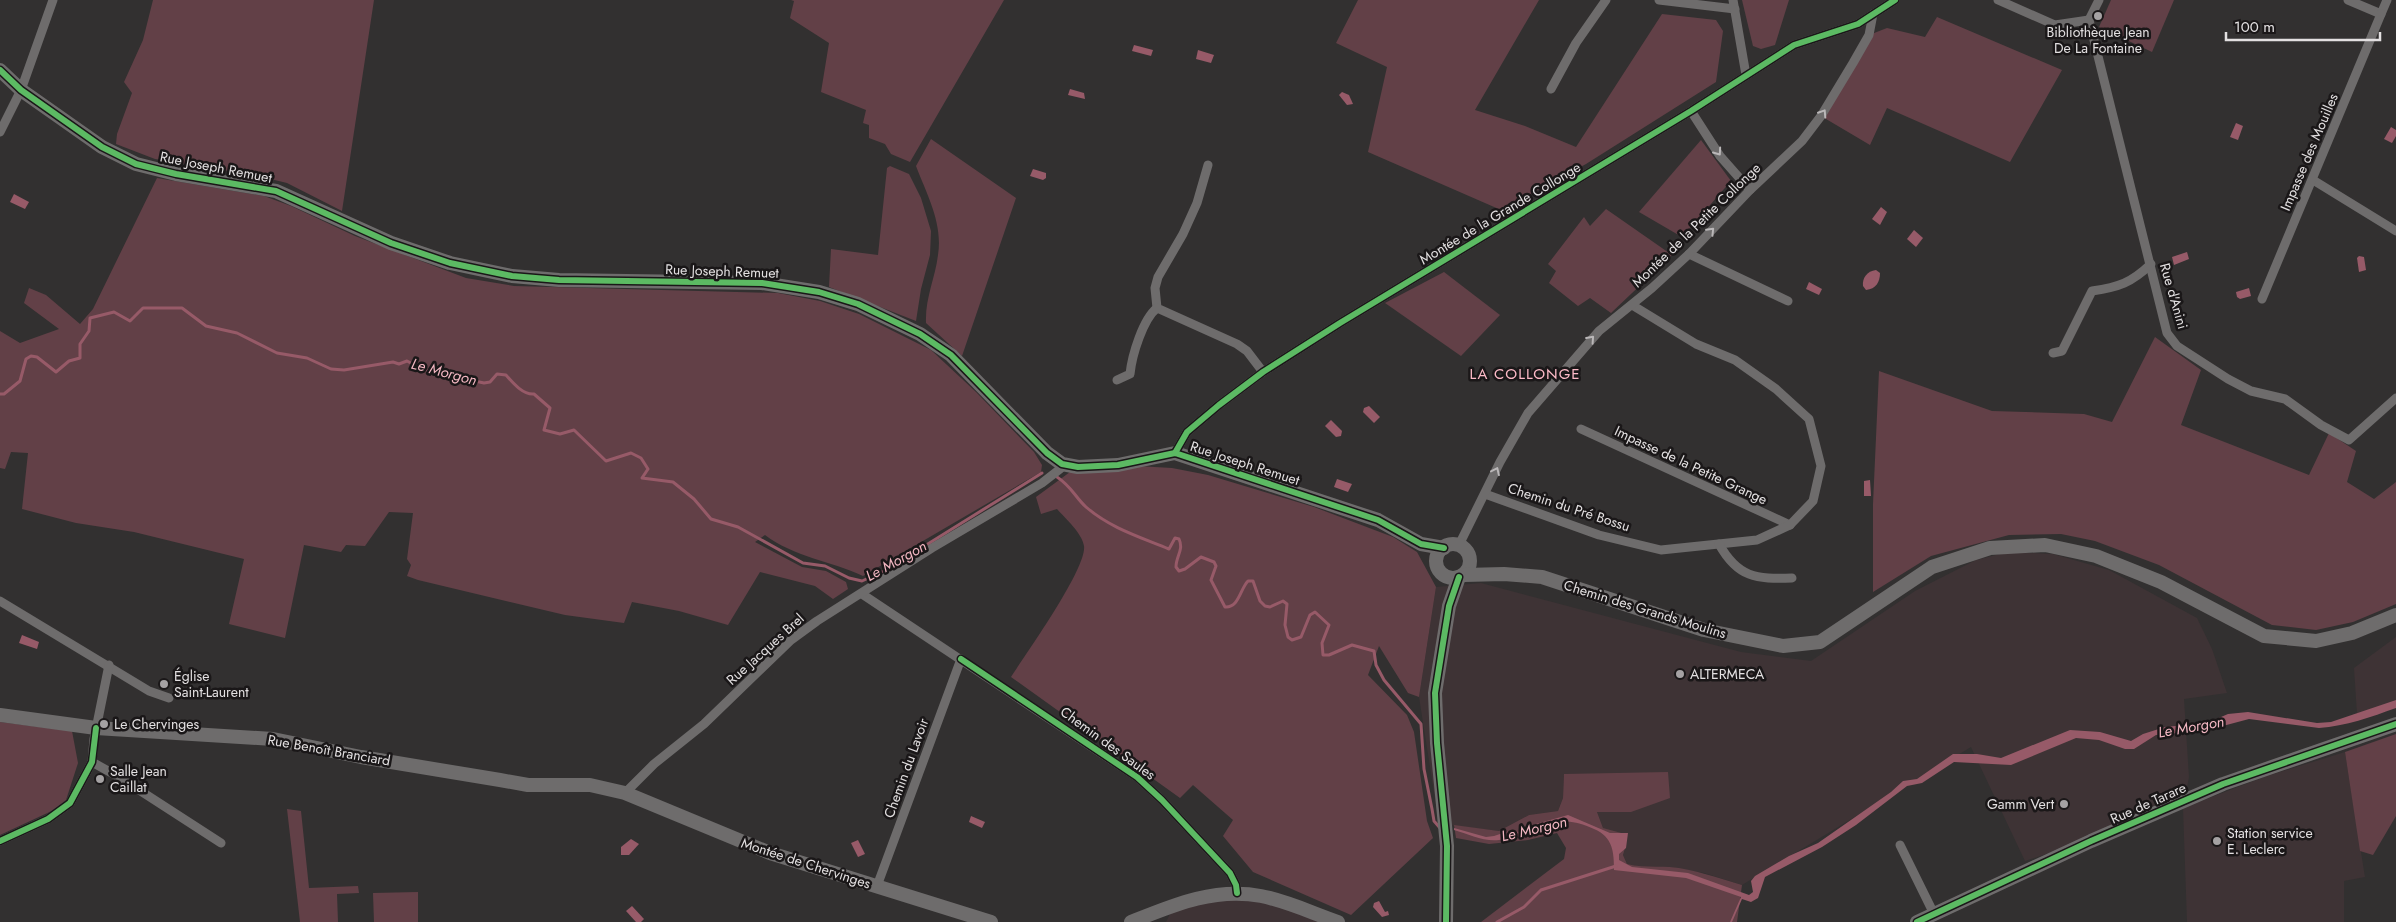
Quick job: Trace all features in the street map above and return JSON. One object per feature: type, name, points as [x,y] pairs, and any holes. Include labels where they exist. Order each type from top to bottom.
[{"type":"street","points":[[0,132],[21,90],[53,0]]},
{"type":"street","points":[[1551,89],[1576,43],[1606,0]]},
{"type":"street","points":[[1659,0],[1734,5],[1746,75]]},
{"type":"street","name":"Montée de la Grande Collonge","points":[[1175,453],[1187,432],[1263,372],[1691,111],[1794,45],[1858,24],[1895,0]]},
{"type":"street","points":[[1998,0],[2055,26],[2089,20],[2099,0]]},
{"type":"street","points":[[2348,0],[2381,14]]},
{"type":"street","name":"Impasse des Mouilles","points":[[2262,299],[2387,0]]},
{"type":"street","name":"Montée de la Petite Collonge","points":[[1459,545],[1528,413],[1599,330],[1632,305],[1689,254],[1750,190],[1802,141],[1817,121],[1869,35],[1873,14]]},
{"type":"street","name":"Rue d'Anini","points":[[2089,20],[2167,333],[2177,346],[2228,379],[2251,391],[2285,399],[2321,425],[2349,440],[2396,398]]},
{"type":"street","name":"Rue Joseph Remuet","points":[[0,70],[21,90],[102,147],[136,164],[176,174],[276,191],[391,243],[477,270],[512,276],[559,280],[762,283],[819,292],[858,304],[920,334],[951,356],[1047,453],[1062,464],[1078,467],[1118,465],[1175,453],[1378,520],[1421,544],[1444,548]]},
{"type":"street","points":[[1691,111],[1720,156],[1750,190]]},
{"type":"street","points":[[1158,308],[1155,288],[1158,277],[1183,234],[1197,203],[1208,165]]},
{"type":"street","points":[[2313,180],[2396,231]]},
{"type":"street","points":[[1689,254],[1788,301]]},
{"type":"street","points":[[2053,353],[2062,351],[2092,291],[2112,288],[2135,279],[2151,264]]},
{"type":"street","name":"Chemin du Pré Bossu","points":[[1485,494],[1599,535],[1660,550],[1757,540],[1790,525],[1813,501],[1821,466],[1809,419],[1776,389],[1735,360],[1696,344],[1632,305]]},
{"type":"street","points":[[1158,308],[1238,344],[1247,351],[1263,372]]},
{"type":"street","points":[[1117,380],[1130,374],[1132,357],[1150,314],[1158,308]]},
{"type":"street","name":"Impasse de la Petite Grange","points":[[1581,429],[1790,525]]},
{"type":"street","name":"Rue Jacques Brel","points":[[625,793],[654,764],[704,724],[791,640],[817,621],[932,548],[1042,483],[1060,469],[1062,464]]},
{"type":"street","points":[[1421,544],[1448,578],[1461,576]]},
{"type":"street","points":[[1446,922],[1447,846],[1437,743],[1435,693],[1449,606],[1461,576],[1470,566],[1469,555],[1459,545],[1452,544],[1438,554],[1438,566],[1449,606]]},
{"type":"street","points":[[1719,544],[1728,559],[1744,573],[1761,578],[1792,578]]},
{"type":"street","name":"Chemin des Grands Moulins","points":[[1461,576],[1504,574],[1542,577],[1704,630],[1783,646],[1820,642],[1932,567],[1990,548],[2045,545],[2096,556],[2161,582],[2264,636],[2316,641],[2352,633],[2396,615]]},
{"type":"street","name":"Chemin des Grands Moulins","points":[[1469,555],[1478,563],[1504,574]]},
{"type":"street","name":"Chemin des Saules","points":[[862,594],[1137,777],[1162,800],[1230,873],[1236,885],[1236,893]]},
{"type":"street","points":[[0,601],[109,665],[149,691],[169,698]]},
{"type":"street","name":"Chemin du Lavoir","points":[[877,886],[961,659]]},
{"type":"street","points":[[0,840],[61,812],[70,803],[92,762],[96,728],[109,665]]},
{"type":"street","name":"Rue Benoît Branciard","points":[[0,716],[96,728],[273,739],[361,757],[528,785],[590,785],[625,793]]},
{"type":"street","name":"Rue de Tarare","points":[[1918,922],[2090,841],[2223,784],[2396,724]]},
{"type":"street","points":[[92,762],[119,776],[221,843]]},
{"type":"street","name":"Montée de Chervinges","points":[[625,793],[770,853],[991,922]]},
{"type":"street","points":[[1900,845],[1934,914]]},
{"type":"street","points":[[1131,922],[1198,897],[1236,893],[1262,896],[1338,922]]},
{"type":"shaded area","points":[[153,0],[374,0],[342,211],[287,183],[254,175],[155,159],[116,144],[117,134],[132,93],[124,82],[143,40]]},
{"type":"shaded area","points":[[791,0],[1004,0],[910,162],[891,154],[885,144],[869,138],[869,125],[863,123],[866,110],[821,92],[829,43],[790,18],[794,1]]},
{"type":"shaded area","points":[[1358,0],[1539,0],[1475,110],[1525,126],[1576,147],[1662,14],[1716,20],[1723,31],[1716,82],[1586,164],[1501,210],[1368,152],[1387,67],[1336,43]]},
{"type":"shaded area","points":[[1742,0],[1789,0],[1775,45],[1761,49],[1753,46]]},
{"type":"shaded area","points":[[2111,0],[2174,0],[2152,52],[2099,27]]},
{"type":"shaded area","points":[[1937,17],[2062,70],[2010,162],[1887,108],[1870,145],[1821,116],[1869,35],[1887,28],[1925,37]]},
{"type":"shaded area","points":[[931,139],[1016,198],[962,356],[926,323],[927,305],[937,264],[939,243],[933,209],[916,166]]},
{"type":"shaded area","points":[[1701,140],[1731,181],[1682,237],[1639,212]]},
{"type":"shaded area","points":[[890,166],[909,174],[921,198],[931,231],[930,255],[921,289],[916,321],[829,287],[831,249],[878,255],[887,168]]},
{"type":"shaded area","points":[[157,178],[264,196],[291,206],[355,236],[466,278],[514,286],[778,293],[820,301],[859,314],[931,350],[976,392],[1034,452],[1042,465],[1041,472],[863,576],[788,549],[765,535],[755,542],[802,567],[826,571],[846,582],[848,589],[833,599],[815,586],[760,572],[728,625],[679,611],[632,602],[624,623],[565,615],[418,580],[407,576],[411,565],[407,559],[413,513],[389,512],[365,546],[346,545],[341,552],[304,545],[285,638],[229,624],[244,559],[134,532],[76,523],[22,509],[28,453],[11,452],[5,469],[0,468],[0,331],[20,343],[59,329],[24,303],[29,288],[46,295],[80,324],[93,309]]},
{"type":"shaded area","points":[[1606,209],[1672,255],[1611,313],[1590,298],[1578,306],[1549,283],[1556,271],[1548,264],[1584,217],[1590,226]]},
{"type":"shaded area","points":[[1444,272],[1500,315],[1461,356],[1385,303]]},
{"type":"shaded area","points":[[2155,337],[2201,370],[2181,425],[2309,475],[2329,433],[2356,451],[2347,482],[2374,499],[2396,482],[2396,604],[2353,622],[2316,630],[2272,625],[2159,565],[2095,541],[2061,534],[2009,535],[1931,556],[1873,592],[1873,504],[1879,371],[1992,411],[2084,414],[2112,422]]},
{"type":"shaded area","points":[[1137,466],[1172,468],[1208,475],[1314,507],[1393,537],[1417,552],[1436,587],[1419,697],[1408,693],[1379,646],[1368,675],[1407,715],[1414,732],[1427,821],[1433,838],[1351,915],[1253,872],[1223,836],[1233,820],[1193,785],[1180,798],[1011,677],[1066,591],[1076,573],[1084,546],[1077,531],[1057,509],[1041,514],[1036,497],[1070,472]]},
{"type":"shaded area","points":[[2008,552],[2053,554],[2109,570],[2197,618],[2212,649],[2227,693],[2184,699],[2189,777],[2183,808],[2025,861],[1971,747],[1742,885],[1704,873],[1670,867],[1640,867],[1627,864],[1623,855],[1626,845],[1603,828],[1597,812],[1631,812],[1564,775],[1563,798],[1558,811],[1529,815],[1499,831],[1439,824],[1419,697],[1436,587],[1481,583],[1741,652],[1811,661],[1915,591],[1976,560]]},
{"type":"shaded area","points":[[2396,637],[2396,700],[2357,714],[2354,668]]},
{"type":"shaded area","points":[[0,722],[72,731],[78,763],[66,800],[56,809],[0,835]]},
{"type":"shaded area","points":[[2396,734],[2396,816],[2373,855],[2360,851],[2345,752]]},
{"type":"shaded area","points":[[2345,752],[2365,877],[2344,881],[2344,922],[2187,922],[2183,808],[2264,777]]},
{"type":"shaded area","points":[[1668,772],[1670,798],[1631,812],[1597,812],[1603,828],[1625,834],[1626,845],[1623,855],[1627,864],[1688,870],[1742,885],[1737,922],[1481,922],[1564,859],[1566,848],[1557,833],[1528,840],[1489,844],[1456,838],[1454,825],[1499,831],[1529,815],[1558,811],[1563,798],[1564,774]]},
{"type":"shaded area","points":[[287,809],[301,811],[309,888],[358,886],[359,893],[337,894],[338,922],[300,922]]},
{"type":"shaded area","points":[[418,892],[418,922],[374,922],[373,893]]},
{"type":"shaded area","points":[[1238,897],[1279,905],[1323,922],[1166,922],[1171,912],[1202,902]]},
{"type":"water","points":[[1134,45],[1153,50],[1151,56],[1132,51]]},
{"type":"water","points":[[1198,50],[1214,55],[1211,63],[1196,59]]},
{"type":"water","points":[[1070,89],[1084,93],[1085,99],[1068,95]]},
{"type":"water","points":[[1342,92],[1349,95],[1353,104],[1347,105],[1339,95]]},
{"type":"water","points":[[2236,123],[2243,126],[2238,140],[2230,137]]},
{"type":"water","points":[[2391,127],[2396,130],[2396,136],[2392,143],[2384,139]]},
{"type":"water","points":[[1033,169],[1046,173],[1046,178],[1043,180],[1030,176]]},
{"type":"water","points":[[14,194],[29,202],[25,209],[10,202]]},
{"type":"water","points":[[1881,207],[1887,212],[1880,225],[1872,219]]},
{"type":"water","points":[[1914,230],[1923,238],[1916,247],[1907,239]]},
{"type":"water","points":[[2187,252],[2189,259],[2174,265],[2172,257]]},
{"type":"water","points":[[2359,256],[2364,257],[2366,270],[2359,272],[2357,258]]},
{"type":"water","points":[[1876,270],[1880,273],[1878,282],[1875,287],[1866,290],[1863,286],[1864,278],[1868,273]]},
{"type":"water","points":[[1809,282],[1822,289],[1819,295],[1806,289]]},
{"type":"water","points":[[2249,288],[2251,296],[2240,299],[2237,297],[2236,292]]},
{"type":"water","points":[[1369,406],[1380,417],[1374,423],[1363,412],[1364,408]]},
{"type":"water","points":[[1331,420],[1342,431],[1341,436],[1336,437],[1325,426]]},
{"type":"water","points":[[1337,479],[1352,484],[1348,492],[1334,487]]},
{"type":"water","points":[[1870,480],[1871,496],[1864,496],[1864,481]]},
{"type":"water","points":[[22,635],[39,642],[37,649],[19,643]]},
{"type":"water","points":[[2396,700],[2396,708],[2358,721],[2329,727],[2319,728],[2249,719],[2204,731],[2156,735],[2134,749],[2125,749],[2099,740],[2076,738],[2011,765],[1954,762],[1922,783],[1907,786],[1856,825],[1822,847],[1765,877],[1758,898],[1751,902],[1742,899],[1732,922],[1730,922],[1741,897],[1686,878],[1614,870],[1613,851],[1605,836],[1594,829],[1575,822],[1559,823],[1509,839],[1482,839],[1454,830],[1454,828],[1486,837],[1494,836],[1509,831],[1521,832],[1536,824],[1568,815],[1610,833],[1628,833],[1626,848],[1619,854],[1619,860],[1632,867],[1688,873],[1749,895],[1753,892],[1751,881],[1755,876],[1789,856],[1818,843],[1891,792],[1903,781],[1917,779],[1953,754],[1977,754],[2001,758],[2070,730],[2100,732],[2131,741],[2143,734],[2165,727],[2207,723],[2228,714],[2248,712],[2317,723],[2331,722]]},
{"type":"water","points":[[971,816],[985,822],[982,828],[969,822]]},
{"type":"water","points":[[631,839],[639,844],[629,855],[621,855],[621,847]]},
{"type":"water","points":[[858,840],[865,854],[858,857],[851,843]]},
{"type":"water","points":[[1379,901],[1385,912],[1388,911],[1389,915],[1382,917],[1373,907],[1374,903]]},
{"type":"water","points":[[632,906],[644,919],[641,922],[636,922],[626,911]]},
{"type":"waterway","name":"Le Morgon","points":[[0,394],[4,394],[20,381],[26,359],[31,356],[37,357],[56,372],[69,361],[80,358],[80,344],[89,331],[90,318],[114,312],[130,321],[143,308],[182,308],[206,326],[237,333],[277,353],[307,358],[331,369],[344,370],[393,362],[399,364],[407,361],[424,370],[484,383],[490,382],[497,374],[506,375],[518,388],[526,393],[534,394],[550,408],[544,430],[560,434],[574,430],[606,461],[631,453],[641,458],[648,469],[642,478],[673,482],[694,499],[711,519],[738,527],[803,563],[825,566],[849,578],[862,581],[886,570],[1042,473]]},
{"type":"waterway","name":"Le Morgon","points":[[1057,477],[1066,484],[1086,507],[1105,521],[1169,549],[1175,538],[1179,539],[1181,546],[1176,563],[1179,571],[1185,569],[1201,557],[1214,562],[1216,566],[1211,580],[1225,607],[1230,606],[1236,601],[1248,581],[1253,581],[1260,601],[1265,606],[1270,607],[1283,601],[1287,604],[1285,625],[1288,637],[1292,640],[1301,637],[1310,615],[1315,612],[1329,625],[1322,643],[1323,655],[1329,655],[1352,645],[1374,651],[1376,665],[1384,680],[1421,724],[1424,769],[1434,821],[1440,828]]},
{"type":"waterway","points":[[1497,922],[1524,907],[1541,890],[1616,866]]},
{"type":"cycle path","points":[[1175,453],[1187,432],[1219,405],[1263,372],[1340,323],[1691,111],[1794,45],[1858,24],[1895,0]]},
{"type":"cycle path","points":[[0,70],[21,90],[102,147],[136,164],[176,174],[276,191],[391,243],[450,263],[512,276],[559,280],[762,283],[819,292],[858,304],[920,334],[951,355],[1047,453],[1062,464],[1078,467],[1118,465],[1175,453],[1378,520],[1421,544],[1444,548]]},
{"type":"cycle path","points":[[1446,922],[1447,846],[1437,743],[1435,693],[1449,606],[1459,577]]},
{"type":"cycle path","points":[[961,659],[1137,777],[1162,800],[1230,873],[1236,885],[1237,893]]},
{"type":"cycle path","points":[[1917,922],[2091,841],[2223,784],[2396,724]]},
{"type":"cycle path","points":[[0,841],[48,819],[70,803],[92,762],[96,728]]},
{"type":"place","name":"Bibliothèque Jean De La Fontaine","points":[[2098,16]]},
{"type":"place","name":"ALTERMECA","points":[[1680,674]]},
{"type":"place","name":"Église Saint-Laurent","points":[[164,684]]},
{"type":"place","name":"Le Chervinges","points":[[104,724]]},
{"type":"place","name":"Salle Jean Caillat","points":[[100,779]]},
{"type":"place","name":"Gamm Vert","points":[[2064,804]]},
{"type":"place","name":"Station service E. Leclerc","points":[[2217,841]]},
{"type":"district","name":"LA COLLONGE","points":[[1525,374]]}]
